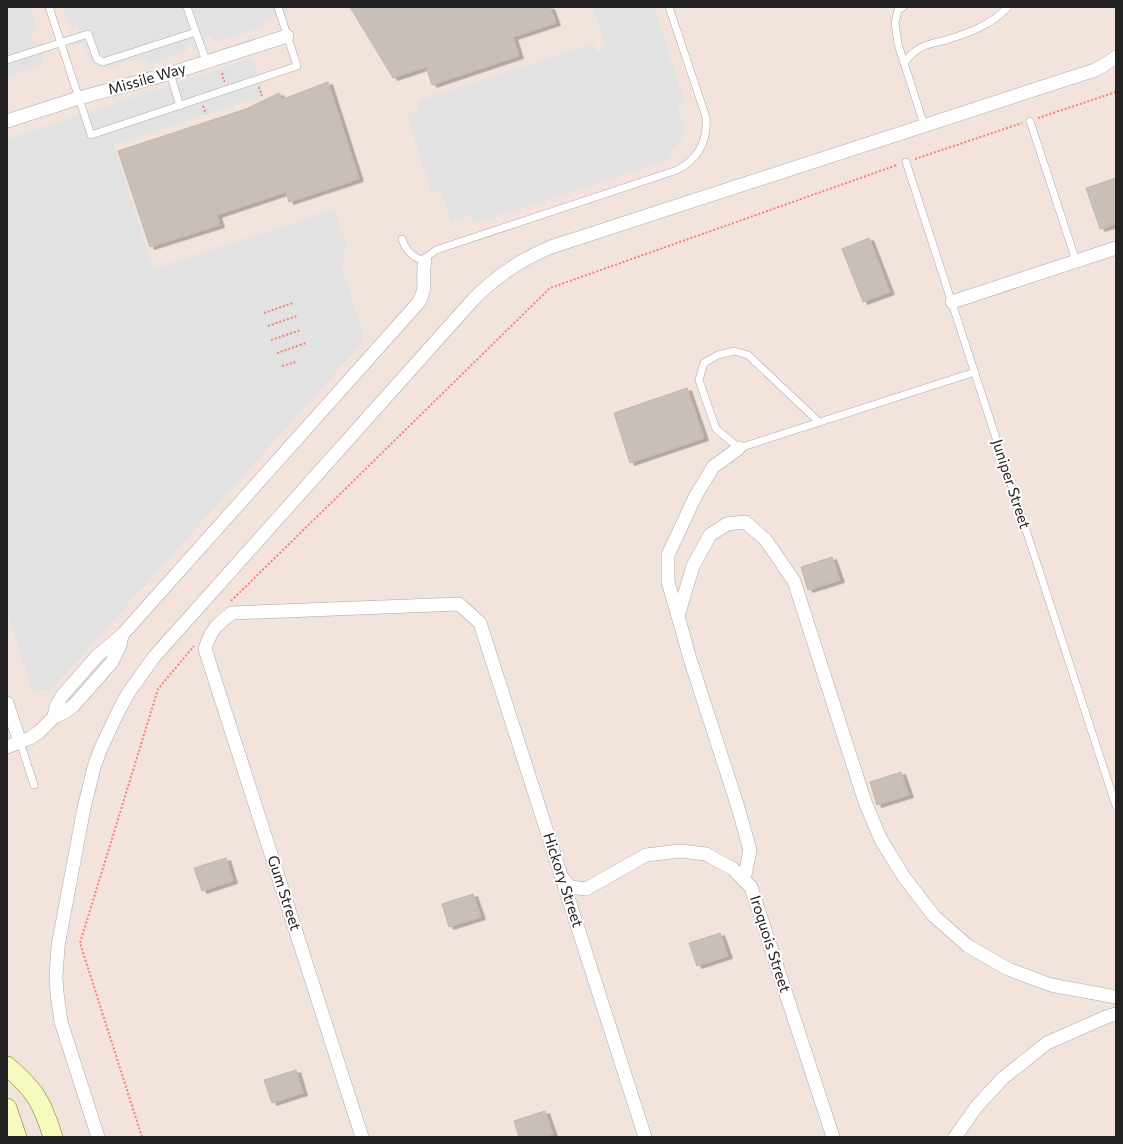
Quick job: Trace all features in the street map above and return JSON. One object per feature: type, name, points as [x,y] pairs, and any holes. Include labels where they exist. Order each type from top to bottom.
[{"type":"main road","points":[[7,1066],[35,1093],[46,1114],[53,1137]]},
{"type":"main road","points":[[7,1108],[17,1137]]},
{"type":"street","name":"Missile Way","points":[[7,121],[78,98],[170,73],[287,36]]},
{"type":"street","points":[[98,1137],[61,1022],[57,1000],[56,977],[58,946],[84,808],[94,767],[104,741],[119,710],[154,658],[470,302],[502,274],[538,252],[1094,70],[1104,66],[1116,57]]},
{"type":"street","points":[[952,302],[1116,248]]},
{"type":"street","points":[[7,747],[39,732],[54,717],[70,709],[106,669],[116,654],[122,636],[419,302],[425,286],[423,267],[425,261]]},
{"type":"street","points":[[739,448],[713,467],[695,496],[668,555],[668,582],[690,659],[737,804],[750,850],[744,880]]},
{"type":"street","points":[[678,616],[693,566],[710,534],[727,524],[746,522],[765,539],[794,581],[865,802],[881,840],[904,877],[934,916],[968,946],[1008,969],[1051,986],[1116,997]]},
{"type":"street","name":"Hickory Street","points":[[202,645],[218,623],[232,613],[459,604],[480,623],[645,1137]]},
{"type":"street","name":"Gum Street","points":[[202,645],[362,1137]]},
{"type":"street","points":[[7,703],[20,742]]},
{"type":"street","name":"Iroquois Street","points":[[562,877],[570,887],[586,889],[646,855],[680,851],[706,854],[732,869],[744,880],[751,887],[833,1137]]},
{"type":"street","points":[[955,1137],[977,1106],[1003,1078],[1047,1043],[1116,1014]]},
{"type":"lane","points":[[49,7],[91,135],[297,66],[278,7]]},
{"type":"lane","points":[[188,7],[206,62]]},
{"type":"lane","points":[[402,239],[411,254],[420,260],[425,261],[428,256],[436,250],[677,170],[696,156],[706,135],[706,117],[669,7]]},
{"type":"lane","points":[[903,7],[898,10],[894,23],[898,44],[924,125]]},
{"type":"lane","points":[[904,63],[912,53],[924,46],[972,31],[989,23],[1008,7]]},
{"type":"lane","points":[[7,60],[88,34],[96,59],[103,62],[196,32]]},
{"type":"lane","points":[[170,73],[180,106]]},
{"type":"lane","points":[[1030,121],[1076,261]]},
{"type":"lane","name":"Juniper Street","points":[[906,162],[1116,806]]},
{"type":"lane","points":[[819,422],[748,355],[734,351],[718,355],[704,363],[699,380],[716,429],[739,448],[974,372]]},
{"type":"lane","points":[[20,742],[34,785]]},
{"type":"path","points":[[229,603],[550,288],[906,162],[1116,92]]},
{"type":"path","points":[[264,313],[293,303]]},
{"type":"path","points":[[268,326],[297,316]]},
{"type":"path","points":[[272,340],[301,330]]},
{"type":"path","points":[[277,353],[306,343]]},
{"type":"path","points":[[282,366],[296,362]]},
{"type":"path","points":[[142,1137],[80,943],[158,689],[202,645]]},
{"type":"shaded area","points":[[7,7],[1116,7],[1116,1137],[7,1137]]},
{"type":"shaded area","points":[[7,7],[30,7],[38,30],[30,34],[33,43],[36,45],[42,43],[45,54],[42,57],[43,64],[7,77]]},
{"type":"shaded area","points":[[63,7],[289,7],[290,11],[265,18],[265,26],[214,43],[210,36],[207,36],[205,39],[207,45],[194,50],[192,43],[186,44],[187,51],[149,65],[146,57],[103,68],[90,60],[84,43],[78,45],[73,34],[79,30],[79,28],[78,26],[71,29]]},
{"type":"shaded area","points":[[593,7],[654,7],[685,103],[677,106],[684,126],[684,133],[676,146],[669,150],[672,158],[473,224],[470,215],[451,221],[441,191],[432,194],[407,115],[419,110],[417,101],[593,43],[596,51],[599,51],[605,45]]},
{"type":"shaded area","points":[[252,58],[264,95],[113,145],[154,269],[334,209],[346,244],[342,267],[362,331],[361,344],[50,691],[32,689],[7,612],[7,520],[10,519],[7,510],[7,139]]},
{"type":"building","points":[[350,7],[550,7],[556,23],[513,37],[519,56],[432,85],[426,67],[393,78]]},
{"type":"building","points":[[328,82],[359,179],[289,202],[286,192],[217,215],[220,225],[150,247],[118,151],[246,109],[279,93],[283,99]]},
{"type":"building","points":[[1116,178],[1116,224],[1100,229],[1086,188]]},
{"type":"building","points":[[869,238],[890,292],[863,302],[842,249]]},
{"type":"building","points":[[687,388],[704,438],[630,463],[614,413]]},
{"type":"building","points":[[832,557],[840,580],[808,590],[801,567]]},
{"type":"building","points":[[901,772],[909,795],[877,805],[870,782]]},
{"type":"building","points":[[226,858],[233,881],[202,891],[194,868]]},
{"type":"building","points":[[473,894],[481,917],[449,927],[442,904]]},
{"type":"building","points":[[720,933],[728,956],[697,966],[689,943]]},
{"type":"building","points":[[296,1070],[303,1093],[272,1103],[264,1080]]},
{"type":"building","points":[[545,1111],[553,1134],[543,1137],[519,1137],[514,1121]]}]
